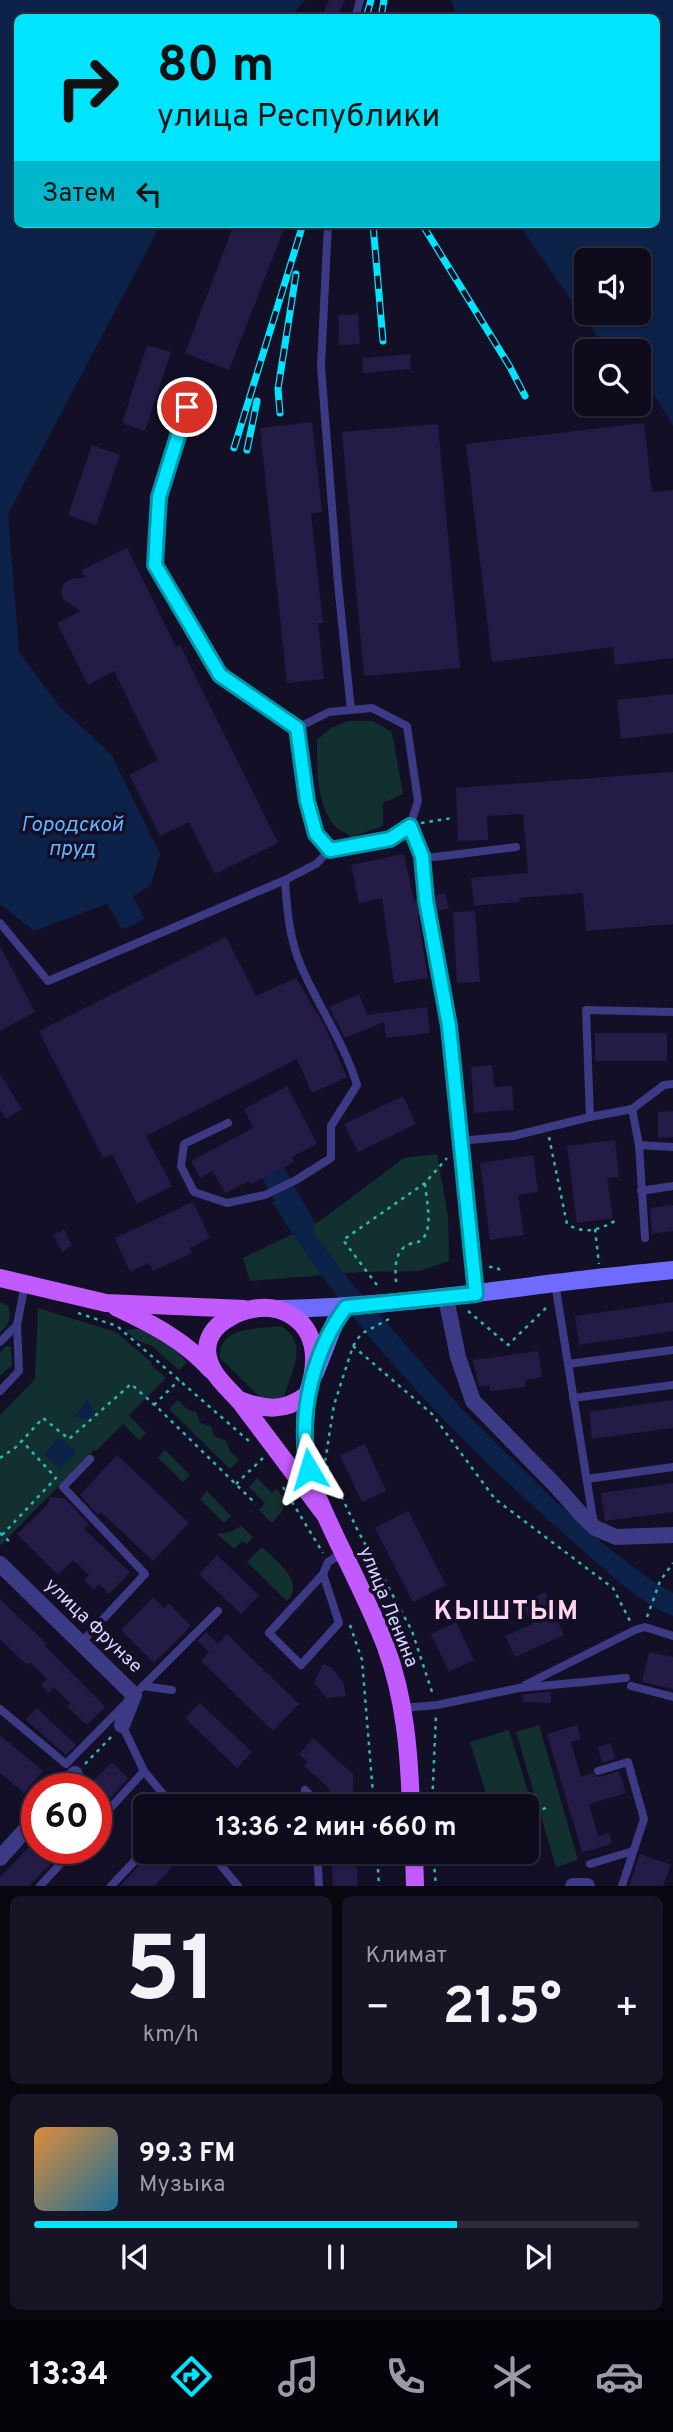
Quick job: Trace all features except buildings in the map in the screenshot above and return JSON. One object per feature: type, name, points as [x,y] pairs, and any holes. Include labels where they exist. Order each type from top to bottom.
[{"type":"main road","points":[[106,1303],[251,1310],[346,1307],[446,1298],[472,1302],[555,1291],[673,1270]]},
{"type":"main road","points":[[0,1278],[106,1303],[155,1325],[184,1343],[239,1400],[323,1511]]},
{"type":"main road","points":[[239,1400],[277,1410],[295,1404],[309,1390],[335,1322],[346,1307]]},
{"type":"main road","points":[[276,1309],[297,1317],[306,1326],[312,1343],[313,1364],[305,1445],[309,1469],[323,1511]]},
{"type":"main road","points":[[214,1373],[208,1357],[208,1339],[219,1325],[231,1316],[251,1310]]},
{"type":"main road","name":"улица Ленина","points":[[323,1511],[336,1558],[365,1596],[387,1650],[403,1707],[411,1794]]},
{"type":"main road","points":[[414,1864],[415,1886]]},
{"type":"street","points":[[449,1026],[472,1302]]},
{"type":"street","points":[[446,1298],[458,1357],[472,1401],[595,1528],[616,1538],[673,1535]]},
{"type":"street","name":"улица Фрунзе","points":[[0,1564],[80,1643],[138,1691],[122,1725]]},
{"type":"street","points":[[0,1858],[21,1835]]},
{"type":"street","points":[[573,1886],[587,1886]]},
{"type":"lane","points":[[328,228],[321,366],[351,710]]},
{"type":"lane","points":[[193,384],[159,497],[155,565],[220,675],[297,728],[307,801],[316,834],[330,850]]},
{"type":"lane","points":[[0,923],[48,981],[285,880],[316,864],[330,850],[390,839],[410,826],[418,801],[407,726],[372,708],[329,712],[297,728]]},
{"type":"lane","points":[[410,826],[422,856],[426,900],[449,1026]]},
{"type":"lane","points":[[422,856],[435,857],[516,847]]},
{"type":"lane","points":[[228,1123],[184,1144],[181,1166],[194,1192],[227,1203],[265,1195],[331,1158],[331,1126],[357,1085],[349,1059],[301,965],[289,925],[285,880]]},
{"type":"lane","points":[[590,1116],[586,1010],[673,1012]]},
{"type":"lane","points":[[459,1141],[513,1136],[590,1116],[632,1110],[664,1085],[673,1084]]},
{"type":"lane","points":[[632,1110],[639,1145],[645,1238]]},
{"type":"lane","points":[[639,1145],[673,1147]]},
{"type":"lane","points":[[641,1191],[673,1186]]},
{"type":"lane","points":[[0,1391],[19,1371],[17,1325],[25,1283]]},
{"type":"lane","points":[[555,1291],[595,1528]]},
{"type":"lane","points":[[0,1342],[17,1325]]},
{"type":"lane","points":[[568,1364],[673,1350]]},
{"type":"lane","points":[[573,1398],[673,1385]]},
{"type":"lane","points":[[80,1643],[145,1574],[63,1487],[90,1458]]},
{"type":"lane","points":[[587,1479],[673,1467]]},
{"type":"lane","points":[[323,1574],[339,1623],[301,1665],[269,1633],[336,1558]]},
{"type":"lane","points":[[0,1709],[66,1764],[218,1611]]},
{"type":"lane","points":[[519,1688],[635,1630],[645,1627],[673,1636]]},
{"type":"lane","points":[[403,1707],[437,1705],[519,1688],[628,1682],[673,1697]]},
{"type":"lane","points":[[138,1691],[172,1690]]},
{"type":"lane","points":[[122,1725],[145,1771],[163,1794]]},
{"type":"lane","points":[[598,1772],[628,1762],[644,1819],[622,1886]]},
{"type":"lane","points":[[112,1807],[145,1771]]},
{"type":"lane","points":[[305,1790],[309,1794]]},
{"type":"lane","points":[[590,1864],[633,1851]]},
{"type":"lane","points":[[111,1886],[133,1863]]},
{"type":"lane","points":[[40,1886],[60,1864]]},
{"type":"lane","points":[[220,1864],[238,1886]]},
{"type":"lane","points":[[318,1864],[319,1886]]},
{"type":"path","points":[[432,820],[452,818]]},
{"type":"path","points":[[547,1127],[566,1224],[577,1230],[595,1229],[618,1219]]},
{"type":"path","points":[[377,1285],[343,1240],[425,1183],[447,1158]]},
{"type":"path","points":[[396,1282],[396,1264],[401,1250],[426,1236],[429,1225],[425,1183]]},
{"type":"path","points":[[595,1229],[598,1258]]},
{"type":"path","points":[[472,1302],[508,1345],[555,1291]]},
{"type":"path","points":[[76,1313],[117,1326],[252,1443]]},
{"type":"path","points":[[392,1317],[361,1334],[353,1346],[334,1405],[325,1462],[357,1529],[412,1631],[437,1705],[433,1794]]},
{"type":"path","points":[[353,1346],[432,1413],[495,1499],[613,1588],[635,1630]]},
{"type":"path","points":[[155,1405],[179,1380]]},
{"type":"path","points":[[0,1458],[22,1441],[43,1419],[69,1439],[131,1384],[256,1504]]},
{"type":"path","points":[[11,1543],[1,1534],[56,1478],[22,1441]]},
{"type":"path","points":[[257,1451],[268,1466]]},
{"type":"path","points":[[236,1485],[262,1458]]},
{"type":"path","points":[[280,1482],[336,1558]]},
{"type":"path","points":[[647,1617],[660,1581],[673,1563]]},
{"type":"path","points":[[349,1623],[362,1660],[373,1794]]},
{"type":"path","points":[[76,1773],[122,1725]]},
{"type":"path","points":[[539,1811],[550,1806]]},
{"type":"path","points":[[378,1864],[379,1886]]},
{"type":"path","points":[[434,1864],[436,1886]]},
{"type":"green space","points":[[348,721],[373,721],[392,732],[403,794],[383,803],[383,826],[352,837],[336,827],[328,816],[321,795],[317,761],[317,740],[331,728]]},
{"type":"green space","points":[[437,1154],[448,1216],[449,1261],[420,1271],[361,1272],[250,1281],[243,1258],[320,1221],[404,1158]]},
{"type":"green space","points":[[0,1302],[8,1306],[10,1318],[0,1333]]},
{"type":"green space","points":[[38,1308],[116,1332],[166,1378],[129,1415],[146,1433],[139,1440],[123,1424],[0,1546],[0,1415],[35,1379]]},
{"type":"green space","points":[[281,1326],[294,1341],[294,1367],[284,1396],[278,1401],[264,1401],[220,1358],[221,1348],[225,1340],[241,1331]]},
{"type":"green space","points":[[138,1329],[162,1338],[187,1362],[179,1370],[152,1346],[136,1340],[125,1330]]},
{"type":"green space","points":[[6,1346],[11,1347],[12,1365],[0,1376],[0,1353]]},
{"type":"green space","points":[[178,1400],[188,1410],[196,1412],[200,1423],[211,1426],[214,1436],[226,1441],[230,1452],[239,1460],[230,1469],[169,1409]]},
{"type":"green space","points":[[165,1450],[190,1475],[183,1482],[158,1458]]},
{"type":"green space","points":[[257,1478],[272,1493],[277,1489],[284,1498],[283,1510],[272,1523],[259,1510],[265,1503],[249,1487]]},
{"type":"green space","points":[[207,1491],[231,1516],[224,1523],[200,1499]]},
{"type":"green space","points":[[241,1526],[253,1537],[247,1544],[242,1541],[234,1549],[217,1534],[230,1532]]},
{"type":"green space","points":[[262,1547],[291,1579],[292,1594],[287,1601],[247,1562]]},
{"type":"green space","points":[[539,1725],[578,1860],[556,1867],[539,1810],[539,1794],[534,1794],[516,1732]]},
{"type":"green space","points":[[509,1730],[529,1794],[486,1794],[470,1742]]},
{"type":"water","name":"Городской пруд","points":[[0,0],[305,0],[293,14],[14,14],[14,228],[159,228],[8,514],[19,652],[60,707],[111,754],[160,854],[151,885],[133,896],[144,918],[135,925],[122,929],[107,904],[34,931],[0,904]]},
{"type":"water","points":[[451,0],[673,0],[673,426],[651,390],[651,339],[599,339],[589,325],[651,325],[651,248],[574,248],[574,304],[521,228],[660,228],[660,14],[456,14]]},
{"type":"water","points":[[291,1193],[315,1234],[350,1281],[462,1409],[602,1543],[673,1593],[673,1616],[645,1601],[607,1572],[488,1463],[409,1382],[336,1295],[272,1202]]},
{"type":"water","points":[[87,1399],[95,1412],[88,1420],[74,1417]]},
{"type":"water","points":[[59,1437],[76,1452],[61,1469],[44,1454]]},
{"type":"waterway","points":[[273,1173],[302,1224]]},
{"type":"railway","points":[[367,14],[371,0]]},
{"type":"railway","points":[[382,14],[384,0]]},
{"type":"railway","points":[[234,448],[302,228]]},
{"type":"railway","points":[[373,228],[383,341]]},
{"type":"railway","points":[[424,228],[525,396]]},
{"type":"railway","points":[[280,413],[278,389],[296,274]]},
{"type":"railway","points":[[247,450],[257,401]]},
{"type":"district","name":"КЫШТЫМ","points":[[507,1612]]},
{"type":"route","points":[[187,407],[159,497],[155,565],[220,675],[297,728],[307,801],[316,834],[330,850],[390,839],[410,826],[422,856],[426,900],[449,1026],[476,1294],[346,1307],[335,1322],[326,1342],[307,1395],[304,1420],[309,1469]]}]
